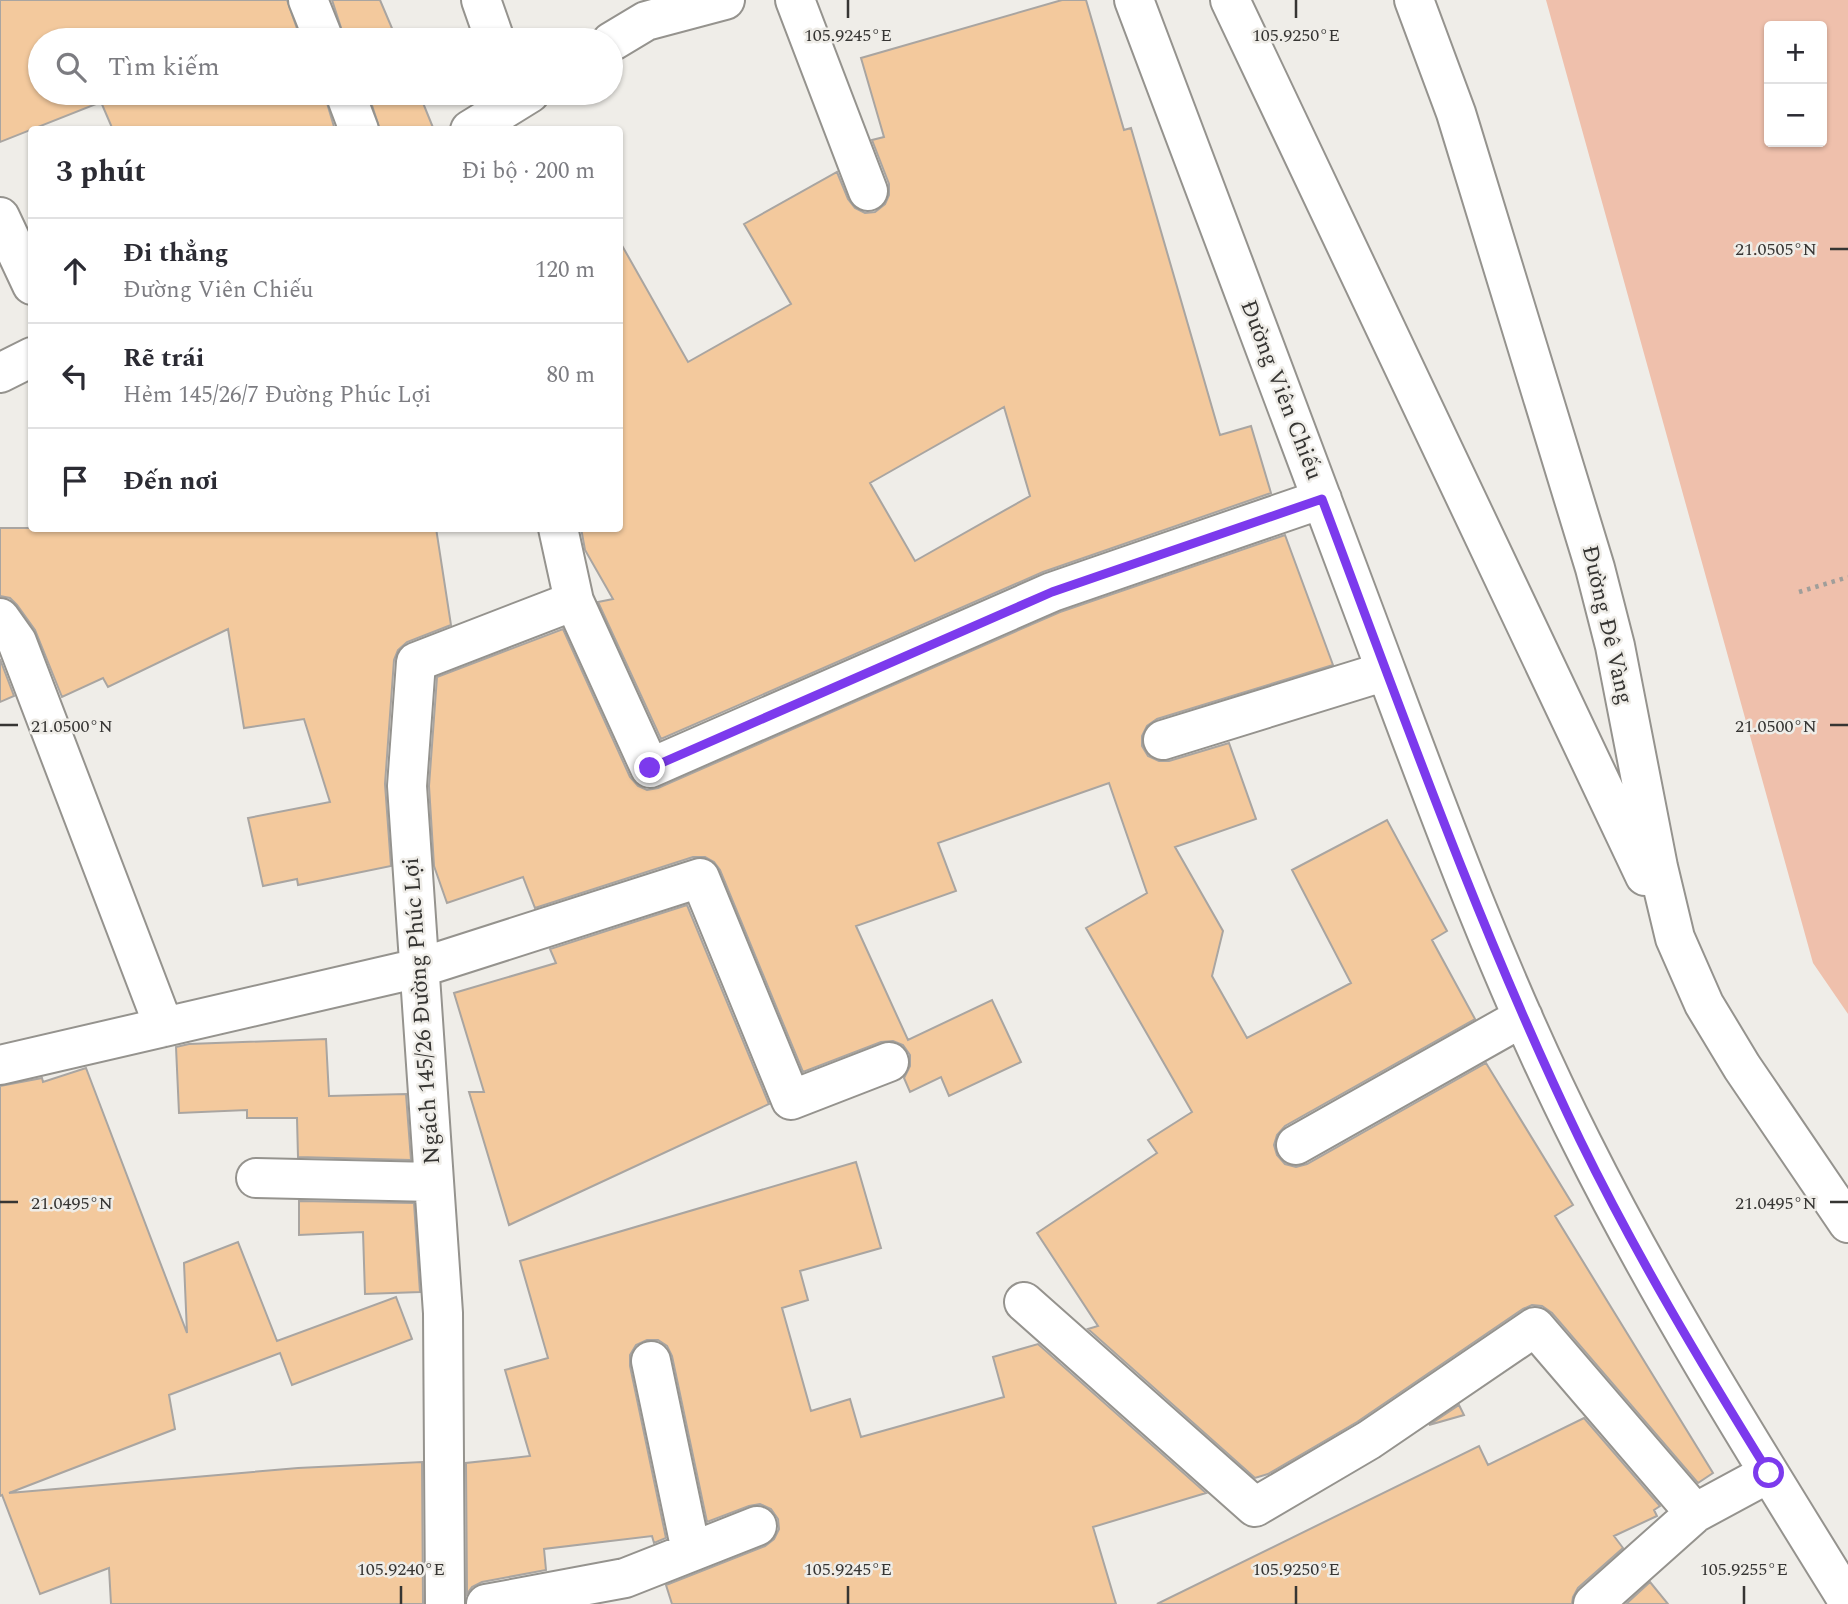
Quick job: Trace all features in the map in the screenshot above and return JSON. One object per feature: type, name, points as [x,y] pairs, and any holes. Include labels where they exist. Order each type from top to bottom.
[{"type":"main road","points":[[308,0],[319,28]]},
{"type":"main road","points":[[481,0],[491,28]]},
{"type":"main road","points":[[623,35],[646,21],[725,0]]},
{"type":"main road","points":[[796,0],[868,191]]},
{"type":"main road","name":"Đường Viên Chiếu","points":[[1134,0],[1460,867],[1523,1017],[1581,1141],[1654,1281],[1848,1601]]},
{"type":"main road","points":[[1230,0],[1675,938]]},
{"type":"main road","name":"Đường Đê Vàng","points":[[1414,0],[1456,113],[1595,568],[1615,646],[1658,867],[1675,938],[1704,1004],[1742,1067],[1848,1223]]},
{"type":"main road","points":[[350,105],[357,126]]},
{"type":"main road","points":[[476,126],[506,105]]},
{"type":"main road","points":[[0,217],[28,276]]},
{"type":"main road","points":[[0,373],[28,359]]},
{"type":"main road","points":[[559,532],[574,601],[650,768],[1052,592],[1322,499]]},
{"type":"main road","name":"Ngách 145/26 Đường Phúc Lợi","points":[[445,1604],[443,1313],[407,786],[416,662],[574,601]]},
{"type":"main road","points":[[0,618],[17,642],[164,1027]]},
{"type":"main road","points":[[1163,740],[1386,671]]},
{"type":"main road","points":[[0,1065],[419,968],[700,878],[791,1100],[890,1062]]},
{"type":"main road","points":[[1296,1145],[1523,1017]]},
{"type":"main road","points":[[256,1178],[434,1182]]},
{"type":"main road","points":[[1024,1302],[1255,1507],[1369,1440],[1535,1327],[1695,1513]]},
{"type":"main road","points":[[651,1361],[691,1552]]},
{"type":"main road","points":[[1593,1604],[1695,1513],[1769,1473]]},
{"type":"main road","points":[[486,1604],[625,1578],[757,1526]]},
{"type":"path","points":[[1799,592],[1848,577]]},
{"type":"shaded area","points":[[1546,0],[1848,0],[1848,1014],[1813,963]]},
{"type":"building","points":[[0,0],[287,0],[297,28],[28,28],[28,105],[93,105],[40,126],[28,126],[28,131],[0,142]]},
{"type":"building","points":[[332,0],[380,0],[392,28],[341,28]]},
{"type":"building","points":[[1062,0],[1086,0],[1124,130],[1131,128],[1220,435],[1251,426],[1271,493],[1043,572],[661,739],[598,602],[613,599],[585,550],[582,532],[623,532],[623,247],[688,362],[791,304],[744,224],[837,172],[848,199],[855,208],[865,213],[875,212],[885,204],[889,195],[889,184],[872,140],[884,137],[861,58]],"holes":[[[1004,407],[1030,496],[915,561],[870,483]]]},
{"type":"building","points":[[102,105],[328,105],[334,126],[111,126]]},
{"type":"building","points":[[372,105],[424,105],[432,126],[379,126]]},
{"type":"building","points":[[0,528],[28,528],[28,532],[437,532],[451,625],[407,642],[398,650],[394,660],[385,784],[391,866],[298,885],[297,879],[263,886],[248,818],[330,802],[304,719],[244,728],[228,629],[108,687],[103,678],[62,697],[35,630],[10,598],[0,596]]},
{"type":"building","points":[[1285,535],[1333,665],[1157,719],[1147,726],[1142,736],[1142,746],[1148,756],[1159,761],[1169,761],[1229,743],[1256,819],[1175,847],[1223,931],[1212,976],[1247,1038],[1351,983],[1292,870],[1387,820],[1447,931],[1432,940],[1475,1019],[1285,1126],[1277,1135],[1274,1145],[1277,1155],[1285,1164],[1296,1167],[1307,1164],[1486,1063],[1573,1205],[1555,1216],[1713,1473],[1698,1483],[1552,1313],[1542,1306],[1532,1305],[1523,1309],[1357,1422],[1268,1474],[1255,1478],[1088,1329],[1098,1326],[1037,1233],[1157,1153],[1148,1140],[1192,1112],[1086,928],[1147,893],[1109,783],[938,843],[956,891],[856,926],[908,1040],[992,1000],[1021,1062],[949,1096],[941,1077],[910,1092],[904,1078],[910,1066],[910,1055],[903,1045],[893,1041],[881,1042],[803,1072],[720,870],[714,862],[705,857],[693,857],[535,908],[523,877],[447,903],[434,866],[429,786],[437,677],[563,629],[630,777],[638,786],[647,790],[658,788],[1060,612]]},
{"type":"building","points":[[0,659],[14,696],[0,702]]},
{"type":"building","points":[[687,905],[769,1104],[509,1225],[469,1092],[484,1092],[454,993],[556,963],[550,949]]},
{"type":"building","points":[[326,1039],[329,1096],[406,1094],[411,1160],[298,1157],[297,1118],[247,1118],[247,1110],[179,1113],[176,1047],[189,1044]]},
{"type":"building","points":[[86,1068],[187,1333],[184,1263],[238,1242],[277,1341],[396,1297],[412,1339],[292,1385],[280,1353],[169,1395],[175,1429],[9,1493],[298,1468],[422,1462],[423,1604],[111,1604],[109,1568],[40,1594],[2,1495],[0,1496],[0,1086],[42,1078],[43,1082]]},
{"type":"building","points":[[856,1162],[881,1248],[800,1271],[808,1300],[782,1308],[811,1411],[850,1399],[861,1437],[1004,1397],[993,1357],[1038,1344],[1206,1493],[1093,1527],[1116,1604],[672,1604],[666,1585],[765,1546],[774,1539],[779,1529],[778,1519],[771,1509],[760,1504],[707,1522],[672,1356],[667,1346],[658,1340],[647,1340],[636,1345],[630,1355],[630,1366],[666,1538],[654,1543],[652,1536],[544,1549],[546,1570],[482,1582],[472,1587],[467,1594],[466,1463],[530,1456],[505,1370],[548,1358],[520,1261]]},
{"type":"building","points":[[299,1201],[414,1203],[420,1292],[365,1294],[363,1232],[299,1235]]},
{"type":"building","points":[[1459,1405],[1464,1415],[1429,1425]]},
{"type":"building","points":[[1584,1418],[1660,1506],[1654,1510],[1657,1516],[1614,1536],[1623,1548],[1578,1588],[1572,1604],[1157,1604],[1479,1446],[1488,1465]]},
{"type":"building","points":[[1650,1582],[1668,1604],[1626,1604]]},
{"type":"route","points":[[650,768],[1052,592],[1322,499],[1460,867],[1523,1017],[1581,1141],[1654,1281],[1769,1473]]}]
